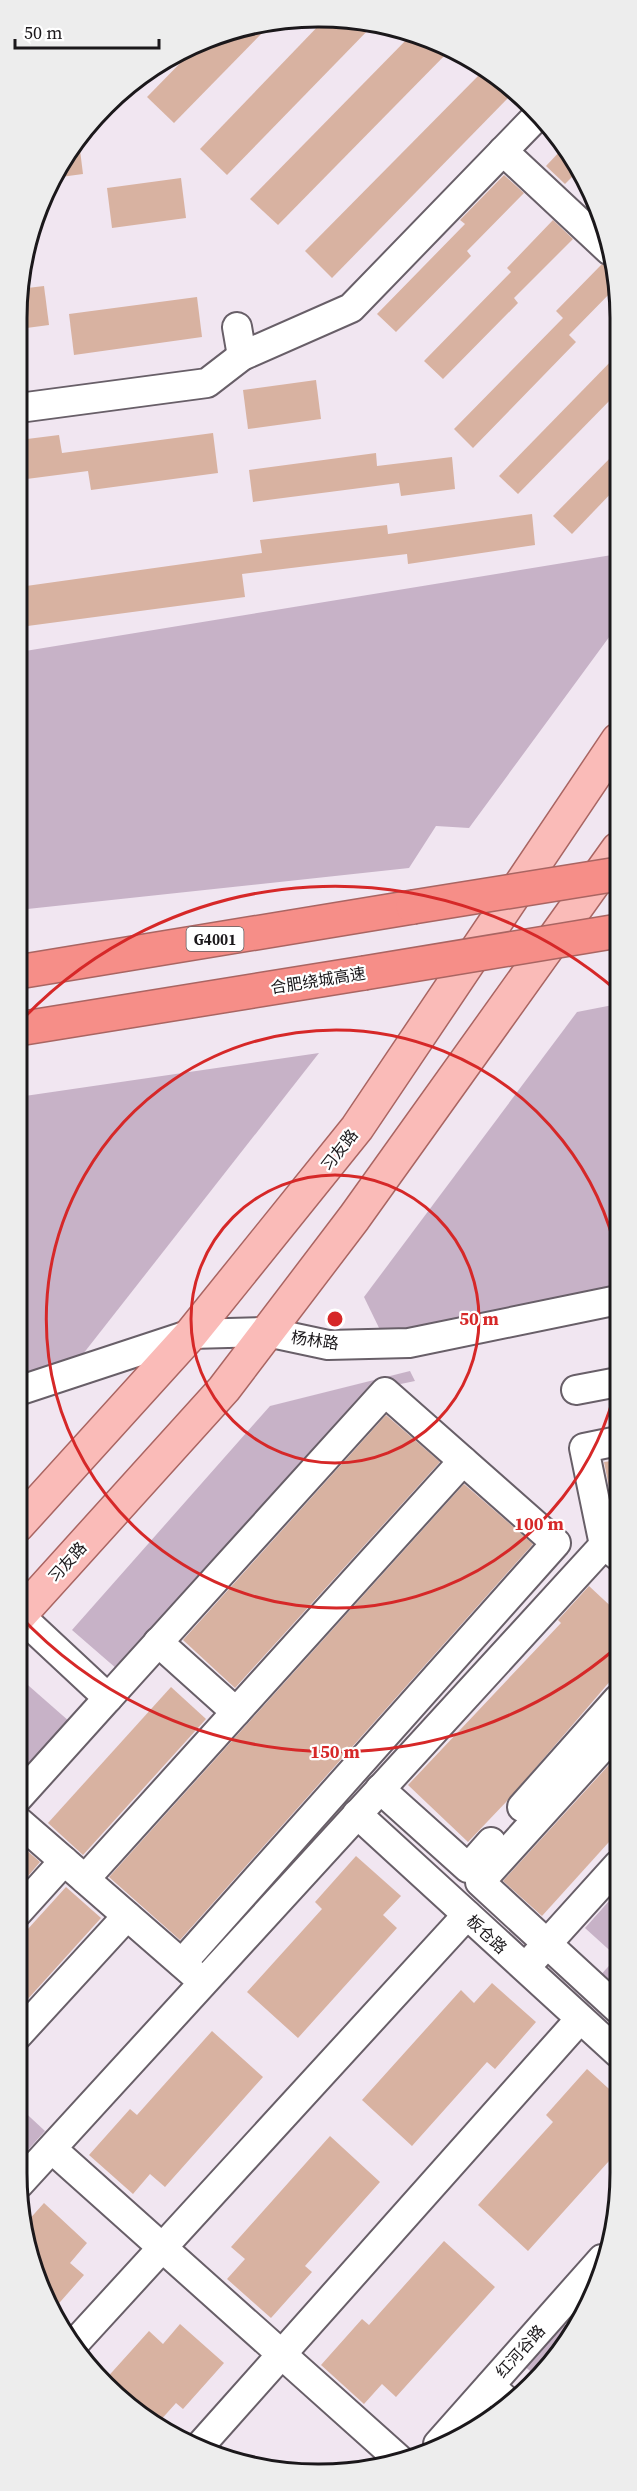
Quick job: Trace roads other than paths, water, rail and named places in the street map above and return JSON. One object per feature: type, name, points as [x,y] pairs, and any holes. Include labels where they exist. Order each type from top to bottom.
[{"type":"highway","name":"G4001","points":[[27,971],[610,875]]},
{"type":"highway","name":"合肥绕城高速","points":[[27,1028],[610,932]]},
{"type":"main road","name":"习友路","points":[[27,1515],[191,1334],[357,1128],[610,752]]},
{"type":"main road","name":"习友路","points":[[27,1606],[224,1389],[354,1218],[610,860]]},
{"type":"street","points":[[27,407],[207,383],[242,356],[351,308],[533,120]]},
{"type":"street","points":[[503,151],[599,240]]},
{"type":"street","points":[[237,327],[242,356]]},
{"type":"street","name":"杨林路","points":[[27,1388],[191,1334],[267,1332],[328,1345],[409,1343],[610,1302]]},
{"type":"street","points":[[576,1390],[610,1384]]},
{"type":"street","points":[[27,1788],[385,1392],[556,1543],[182,1963]]},
{"type":"street","points":[[610,1443],[584,1448],[610,1538]]},
{"type":"street","points":[[85,1879],[463,1461]]},
{"type":"street","points":[[27,2175],[380,1789],[610,1551]]},
{"type":"street","points":[[27,1624],[108,1698]]},
{"type":"street","points":[[158,1642],[236,1712]]},
{"type":"street","points":[[380,1789],[468,1868],[610,1708]]},
{"type":"street","points":[[610,1739],[480,1882],[610,2002]]},
{"type":"street","name":"板仓路","points":[[357,1814],[610,2046]]},
{"type":"street","points":[[27,1829],[204,1982]]},
{"type":"street","points":[[27,1902],[64,1861]]},
{"type":"street","points":[[525,1968],[610,1874]]},
{"type":"street","points":[[79,2338],[467,1915]]},
{"type":"street","points":[[27,2025],[127,1916]]},
{"type":"street","points":[[205,2441],[580,2019]]},
{"type":"street","points":[[52,2149],[393,2454]]},
{"type":"street","name":"红河谷路","points":[[458,2428],[500,2395],[593,2271]]}]
